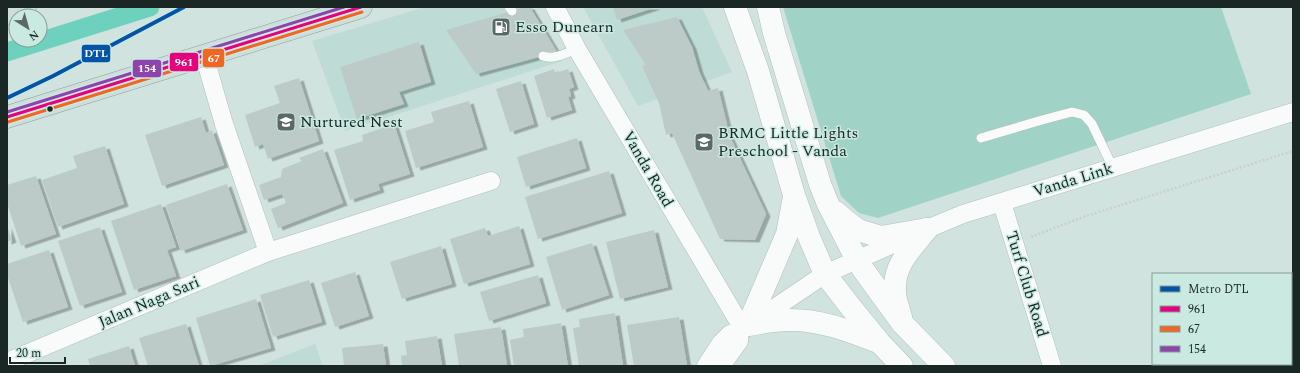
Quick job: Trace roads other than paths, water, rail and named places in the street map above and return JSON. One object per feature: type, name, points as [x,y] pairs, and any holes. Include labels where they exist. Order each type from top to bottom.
[{"type":"highway","points":[[7,13],[25,7]]},
{"type":"highway","points":[[7,117],[361,7]]},
{"type":"main road","points":[[735,7],[758,71],[794,195],[808,237],[825,274],[853,310],[902,366]]},
{"type":"main road","points":[[768,7],[774,33],[820,184],[828,204],[856,260],[902,323],[944,366]]},
{"type":"main road","points":[[743,329],[787,234],[794,195]]},
{"type":"main road","points":[[828,204],[858,230],[881,237],[927,229]]},
{"type":"main road","points":[[902,323],[894,293],[896,276],[901,262],[927,229]]},
{"type":"main road","points":[[743,329],[788,320],[810,322],[838,327],[880,342]]},
{"type":"street","name":"Vanda Road","points":[[555,7],[578,49],[743,329]]},
{"type":"street","points":[[204,56],[224,124],[268,252]]},
{"type":"street","name":"Vanda Link","points":[[856,260],[963,214],[1293,112]]},
{"type":"street","name":"Jalan Naga Sari","points":[[7,362],[268,252],[491,181]]},
{"type":"street","name":"Turf Club Road","points":[[1002,203],[1052,366]]},
{"type":"street","points":[[706,366],[721,343],[730,334],[743,329],[825,274],[856,260]]},
{"type":"street","points":[[721,366],[739,341],[743,329]]},
{"type":"lane","points":[[542,56],[548,58],[556,57],[578,49]]},
{"type":"lane","points":[[981,138],[1072,112],[1084,115],[1092,124],[1113,168]]},
{"type":"waterway","points":[[7,52],[150,7]]},
{"type":"metro line","name":"DTL","points":[[7,98],[53,76],[184,7]]},
{"type":"place","name":"Esso Dunearn","points":[[501,27]]},
{"type":"place","name":"Nurtured Nest","points":[[286,122]]},
{"type":"place","name":"BRMC Little Lights Preschool - Vanda","points":[[704,142]]}]
